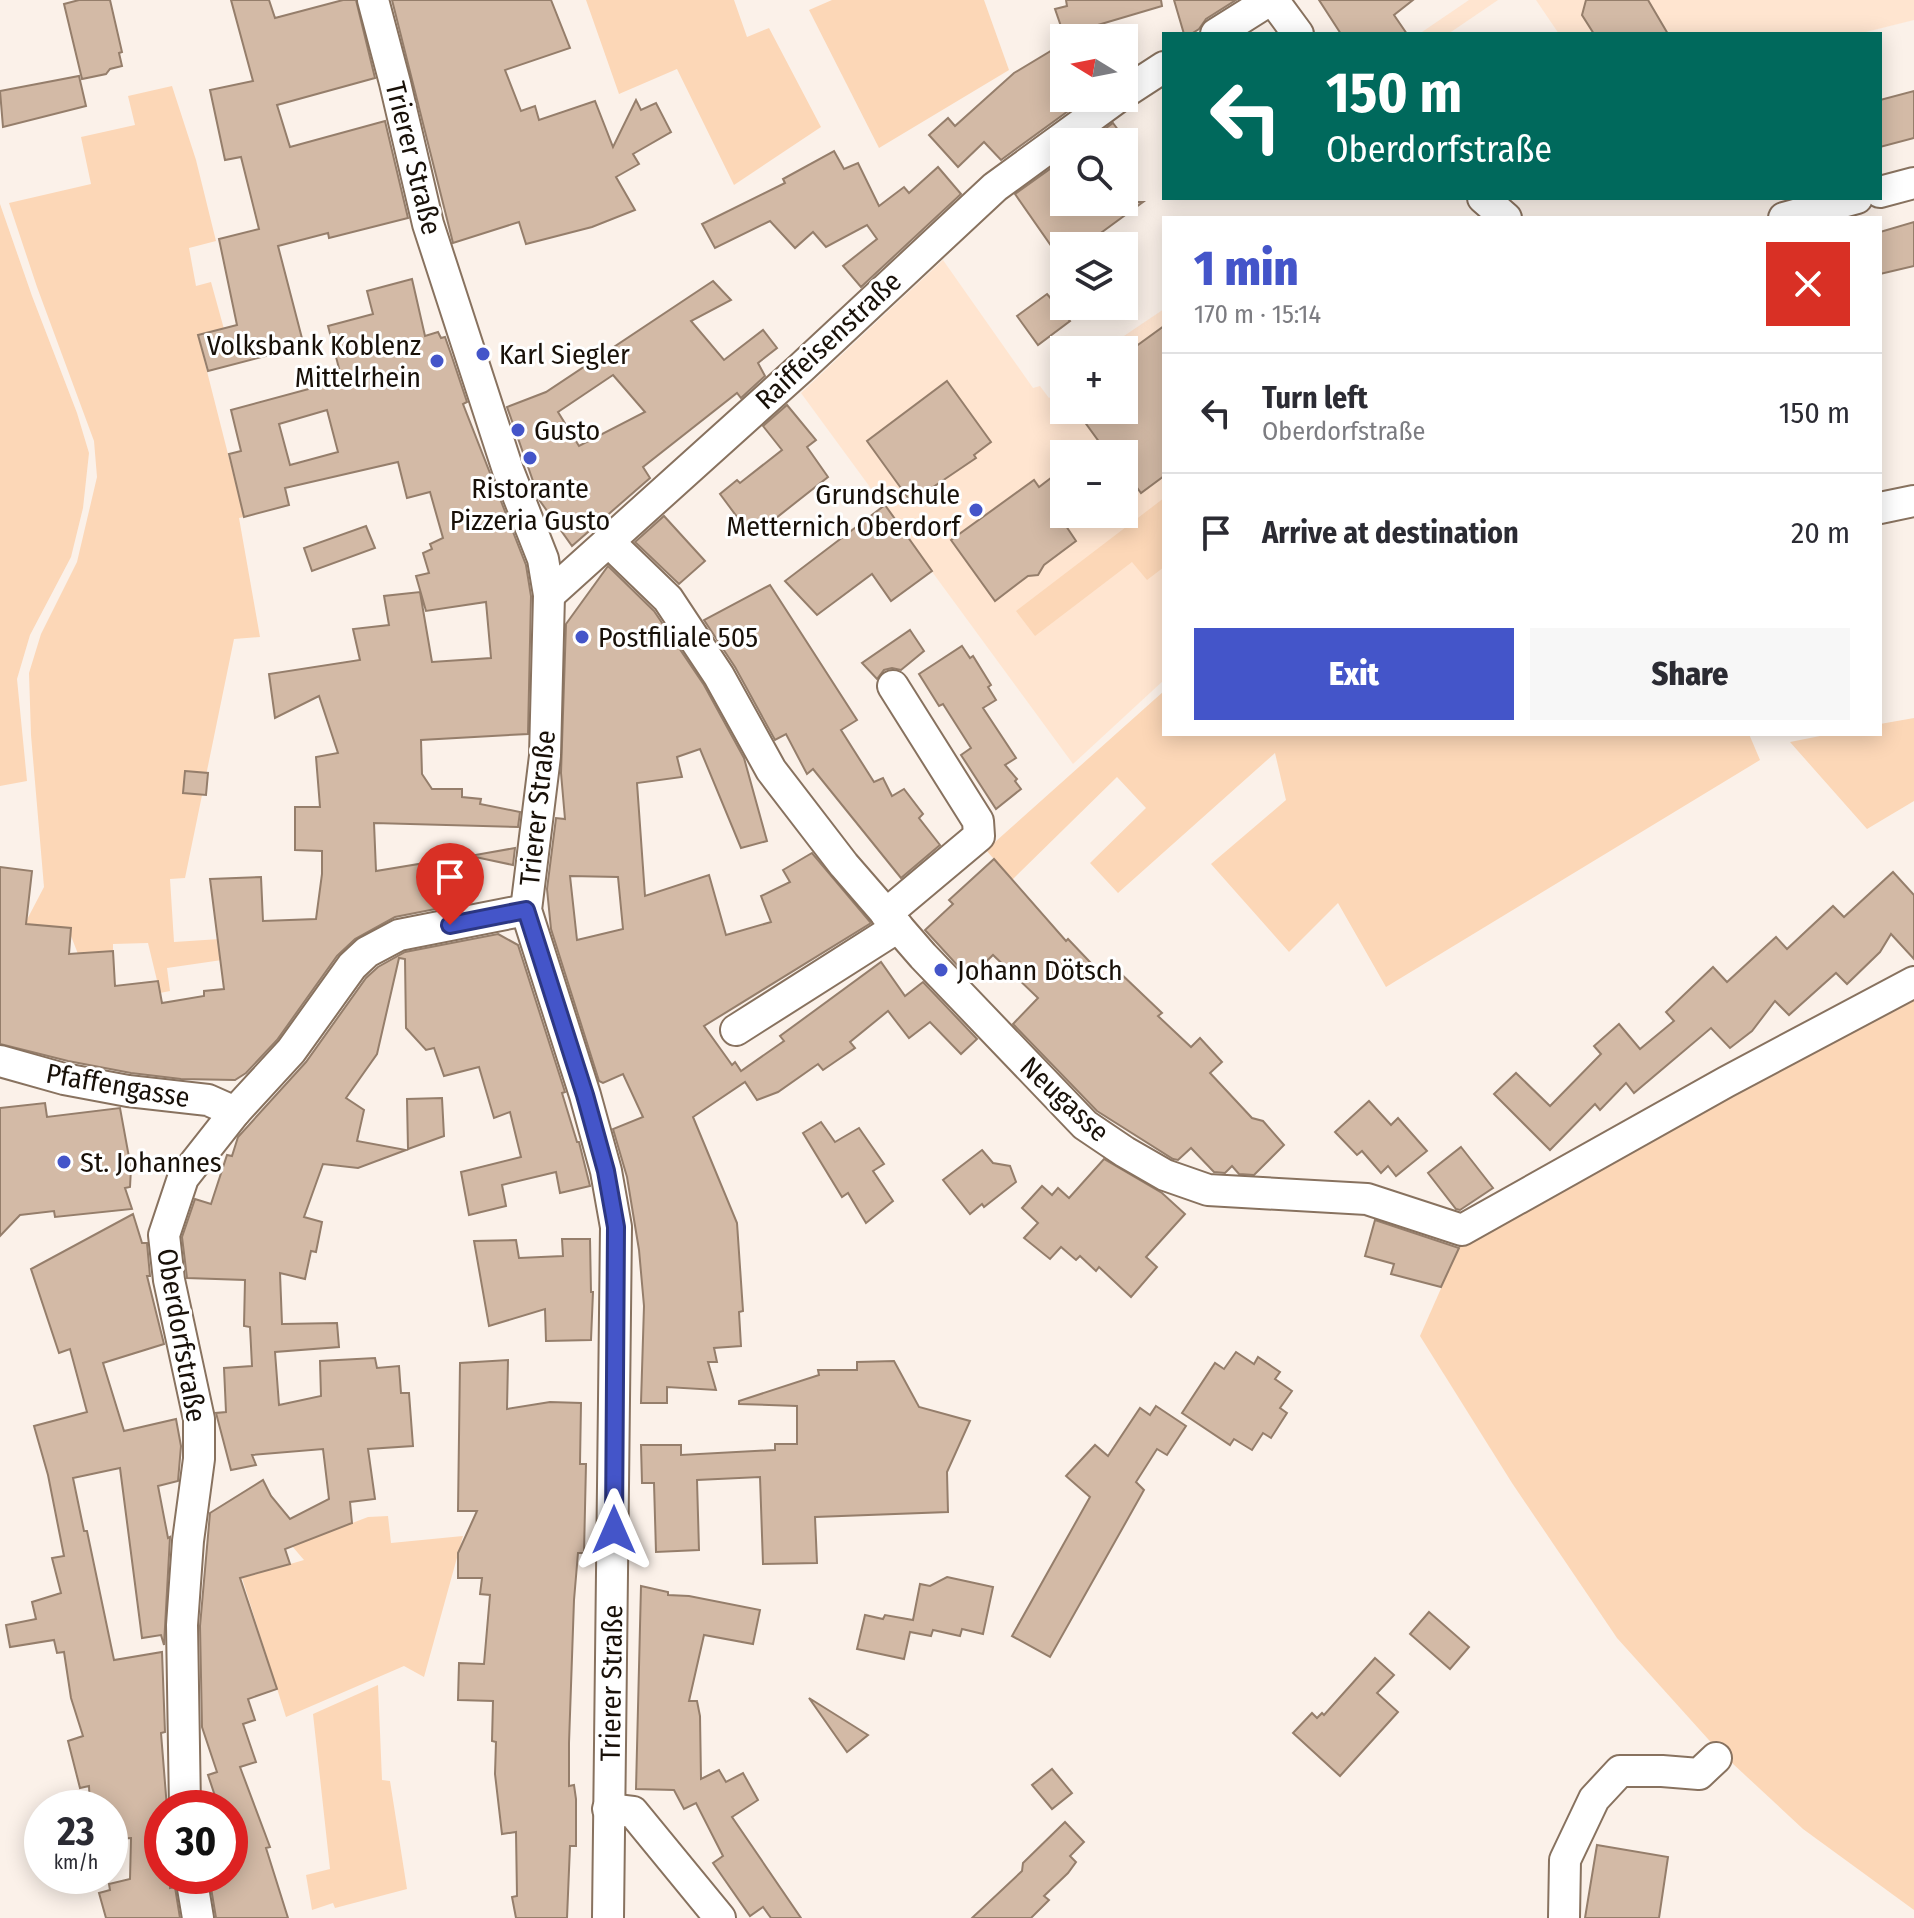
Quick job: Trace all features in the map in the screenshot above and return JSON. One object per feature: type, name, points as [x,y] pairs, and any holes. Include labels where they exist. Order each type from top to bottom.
[{"type":"street","name":"Trierer Straße","points":[[373,0],[428,224],[508,470],[540,548],[549,595],[545,756],[526,910],[585,1095],[606,1171],[616,1227],[608,1918]]},
{"type":"street","points":[[1219,32],[1271,0],[1296,32]]},
{"type":"street","points":[[1138,84],[1162,68]]},
{"type":"street","name":"Raiffeisenstraße","points":[[549,595],[801,368],[995,187],[1098,112]]},
{"type":"street","points":[[1882,191],[1914,183]]},
{"type":"street","points":[[1485,200],[1504,216]]},
{"type":"street","points":[[1791,216],[1850,200]]},
{"type":"street","points":[[1882,506],[1914,501]]},
{"type":"street","name":"Neugasse","points":[[608,541],[668,599],[719,676],[771,770],[844,865],[963,999],[1085,1125],[1165,1175],[1208,1190],[1367,1199],[1462,1230],[1726,1082],[1914,982]]},
{"type":"street","points":[[736,1030],[892,920],[979,836],[978,821],[893,686]]},
{"type":"street","name":"Oberdorfstraße","points":[[185,1790],[182,1625],[188,1541],[199,1459],[199,1419],[169,1280],[164,1235],[183,1178],[235,1112],[291,1051],[352,966],[367,952],[399,935],[526,910]]},
{"type":"street","name":"Pfaffengasse","points":[[0,1061],[64,1079],[128,1091],[208,1100],[235,1112]]},
{"type":"street","points":[[1564,1918],[1565,1860],[1594,1799],[1620,1771],[1699,1774],[1716,1758]]},
{"type":"street","points":[[608,1809],[633,1812],[720,1918]]},
{"type":"street","points":[[194,1894],[198,1918]]},
{"type":"shaded area","points":[[586,0],[734,0],[747,37],[769,28],[821,127],[734,185],[677,69],[619,94]]},
{"type":"shaded area","points":[[832,0],[984,0],[1009,70],[879,148],[809,10]]},
{"type":"shaded area","points":[[1469,0],[1498,0],[1451,32],[1422,32]]},
{"type":"shaded area","points":[[1536,0],[1914,0],[1914,20],[1866,32],[1558,32]]},
{"type":"shaded area","points":[[172,86],[196,160],[216,241],[189,248],[196,286],[211,282],[224,329],[198,336],[244,517],[239,518],[260,637],[234,639],[185,878],[170,879],[174,942],[220,939],[222,960],[167,968],[170,991],[160,993],[148,943],[113,944],[113,951],[78,954],[71,928],[49,926],[21,931],[44,887],[29,673],[41,634],[77,562],[97,477],[94,441],[9,203],[91,184],[81,137],[135,125],[128,96]]},
{"type":"shaded area","points":[[0,204],[89,453],[83,508],[71,557],[30,635],[17,679],[27,781],[0,786]]},
{"type":"shaded area","name":"Grundschule Metternich Oberdorf","points":[[943,260],[1033,388],[1040,386],[1050,397],[1050,424],[1138,424],[1138,336],[1124,336],[1162,310],[1162,682],[1073,764],[801,393]]},
{"type":"shaded area","points":[[1162,500],[1162,569],[1147,580],[1132,562],[1035,636],[1016,611],[1125,528],[1138,528],[1138,518]]},
{"type":"shaded area","points":[[1162,693],[1162,736],[1750,736],[1760,760],[1386,987],[1338,903],[1289,952],[1211,864],[1286,800],[1275,753],[1118,893],[1090,863],[1146,808],[1117,777],[1012,880],[986,850]]},
{"type":"shaded area","points":[[1914,718],[1914,801],[1867,829],[1790,742],[1820,736],[1882,736],[1882,724]]},
{"type":"shaded area","points":[[1914,993],[1914,1910],[1803,1829],[1717,1749],[1617,1638],[1512,1483],[1420,1336],[1462,1241]]},
{"type":"shaded area","points":[[388,1516],[391,1543],[463,1536],[424,1677],[404,1666],[286,1717],[242,1578],[304,1560],[292,1546],[368,1517]]},
{"type":"shaded area","points":[[378,1685],[382,1780],[390,1781],[407,1889],[335,1908],[333,1903],[312,1910],[306,1875],[330,1869],[313,1714]]},
{"type":"building","points":[[79,0],[110,0],[122,52],[119,53],[122,66],[110,69],[106,74],[82,79],[64,4]]},
{"type":"building","points":[[231,0],[269,0],[275,18],[343,0],[356,0],[375,78],[277,105],[290,147],[385,121],[408,218],[329,238],[328,233],[278,246],[304,346],[208,371],[198,335],[237,325],[219,239],[259,229],[241,157],[225,160],[210,90],[253,81]]},
{"type":"building","points":[[392,0],[551,0],[570,48],[505,70],[521,111],[535,106],[539,120],[595,101],[613,147],[636,100],[641,110],[656,103],[671,132],[633,154],[639,164],[616,177],[635,210],[592,227],[526,244],[519,222],[453,243]]},
{"type":"building","points":[[1066,0],[1161,0],[1162,6],[1101,24],[1060,24],[1055,9],[1067,6]]},
{"type":"building","points":[[1174,0],[1236,0],[1206,19],[1194,32],[1183,32]]},
{"type":"building","points":[[1319,0],[1413,0],[1394,15],[1406,32],[1340,32]]},
{"type":"building","points":[[1586,0],[1648,0],[1667,32],[1593,32],[1582,15]]},
{"type":"building","points":[[1050,51],[1050,112],[1067,112],[1001,160],[984,142],[958,167],[929,135],[948,118],[955,126],[1014,73]]},
{"type":"building","points":[[79,76],[86,106],[3,127],[0,91]]},
{"type":"building","points":[[1914,91],[1914,138],[1882,146],[1882,99]]},
{"type":"building","points":[[834,151],[844,169],[858,163],[879,206],[904,187],[909,193],[938,167],[961,194],[861,287],[843,266],[877,239],[867,225],[826,247],[813,232],[795,248],[770,221],[715,248],[702,224],[785,183],[783,179]]},
{"type":"building","points":[[1050,169],[1050,216],[1124,216],[1102,232],[1050,232],[1050,244],[1015,194]]},
{"type":"building","points":[[1914,222],[1914,266],[1882,274],[1882,231]]},
{"type":"building","points":[[412,279],[425,336],[438,332],[441,338],[445,337],[467,402],[463,404],[526,565],[531,596],[528,734],[421,740],[422,774],[432,789],[462,789],[462,797],[481,799],[480,804],[520,812],[518,827],[374,823],[376,871],[449,859],[456,905],[395,917],[355,939],[337,956],[277,1040],[246,1073],[235,1080],[181,1079],[131,1073],[0,1044],[0,867],[32,871],[26,924],[71,928],[69,954],[113,951],[115,986],[158,981],[162,1003],[204,996],[204,991],[224,989],[210,879],[261,877],[263,921],[316,919],[322,851],[295,850],[295,807],[320,807],[316,757],[338,753],[319,696],[275,718],[269,674],[360,660],[353,629],[389,625],[384,596],[420,592],[432,662],[491,658],[486,602],[426,611],[416,576],[429,573],[423,553],[432,549],[430,544],[443,538],[430,492],[407,498],[398,462],[285,488],[289,505],[244,517],[229,454],[241,451],[231,410],[342,380],[328,326],[373,314],[367,291]],"holes":[[[327,410],[338,452],[290,465],[279,424]]]},
{"type":"building","points":[[713,281],[731,300],[691,321],[724,360],[763,330],[777,348],[758,363],[765,376],[741,398],[737,393],[643,467],[650,478],[572,546],[540,501],[507,407],[546,392]],"holes":[[[613,375],[645,412],[579,446],[558,412]]]},
{"type":"building","points":[[1047,294],[1050,298],[1050,320],[1070,321],[1038,345],[1017,316]]},
{"type":"building","points":[[1162,327],[1162,477],[1141,493],[1138,489],[1138,440],[1098,440],[1086,424],[1138,424],[1138,345]]},
{"type":"building","points":[[947,381],[991,442],[974,455],[976,458],[911,502],[867,441]]},
{"type":"building","points":[[787,405],[816,440],[807,447],[828,477],[752,537],[720,494],[737,480],[740,483],[782,450],[763,426]]},
{"type":"building","points":[[1050,479],[1050,528],[1067,528],[1076,541],[1044,565],[1038,575],[1028,576],[995,601],[951,540],[1034,480],[1039,487]]},
{"type":"building","points":[[885,505],[932,571],[891,601],[872,574],[817,615],[785,581]]},
{"type":"building","points":[[664,516],[705,561],[679,584],[635,542]]},
{"type":"building","points":[[366,526],[375,548],[312,571],[304,548]]},
{"type":"building","points":[[608,566],[654,611],[704,685],[744,758],[767,841],[741,848],[700,749],[677,757],[682,777],[637,783],[645,896],[709,875],[726,935],[771,922],[761,896],[790,882],[783,870],[812,853],[871,923],[704,1026],[732,1065],[735,1062],[741,1071],[784,1041],[780,1036],[881,962],[905,996],[923,982],[977,1039],[961,1054],[930,1022],[909,1038],[888,1011],[850,1042],[855,1048],[823,1070],[818,1064],[778,1092],[757,1100],[745,1082],[693,1117],[737,1223],[743,1311],[739,1312],[741,1346],[714,1348],[717,1362],[708,1362],[716,1390],[667,1387],[667,1403],[641,1403],[644,1306],[639,1250],[627,1177],[613,1129],[643,1117],[623,1074],[603,1083],[599,1081],[551,929],[547,889],[556,818],[565,819],[561,773],[566,624]],"holes":[[[570,876],[618,877],[623,929],[577,940]]]},
{"type":"building","points":[[770,585],[857,720],[841,730],[874,782],[883,778],[892,796],[904,789],[923,814],[919,818],[940,845],[901,878],[813,769],[807,774],[786,734],[775,740],[735,667],[704,620]]},
{"type":"building","points":[[910,630],[924,651],[901,670],[884,670],[877,679],[862,663]]},
{"type":"building","points":[[962,646],[970,658],[973,656],[991,685],[988,687],[996,700],[983,708],[1016,758],[1005,765],[1021,789],[996,809],[961,755],[971,748],[919,674]]},
{"type":"building","points":[[185,771],[208,773],[206,795],[183,793]]},
{"type":"building","points":[[515,848],[513,865],[475,857],[475,855]]},
{"type":"building","points":[[994,859],[1066,941],[1068,939],[1109,982],[1119,972],[1162,1013],[1158,1016],[1191,1047],[1200,1038],[1222,1062],[1210,1073],[1252,1118],[1263,1121],[1284,1145],[1254,1175],[1239,1174],[1232,1166],[1225,1173],[1214,1172],[1191,1148],[1178,1160],[1173,1159],[1097,1111],[1013,1024],[1038,998],[993,955],[969,978],[925,930],[953,904],[949,900]]},
{"type":"building","points":[[1893,872],[1914,895],[1914,959],[1891,934],[1880,952],[1847,984],[1836,973],[1789,1015],[1775,1001],[1752,1031],[1730,1048],[1711,1028],[1634,1093],[1626,1083],[1600,1110],[1595,1104],[1550,1150],[1494,1094],[1516,1073],[1550,1106],[1601,1054],[1594,1046],[1619,1024],[1640,1049],[1674,1021],[1666,1012],[1713,967],[1727,982],[1776,937],[1787,949],[1833,906],[1844,917]]},
{"type":"building","points":[[498,934],[518,945],[565,1092],[562,1093],[590,1186],[560,1193],[556,1172],[502,1185],[506,1206],[469,1215],[461,1172],[521,1157],[510,1112],[494,1118],[479,1067],[444,1076],[434,1048],[426,1050],[406,1028],[405,959],[399,958],[377,1054],[346,1098],[364,1110],[357,1141],[406,1150],[358,1168],[323,1164],[304,1217],[322,1222],[316,1252],[311,1251],[305,1279],[280,1273],[282,1324],[337,1323],[339,1347],[275,1352],[279,1405],[321,1396],[320,1361],[375,1358],[377,1368],[399,1366],[401,1393],[409,1393],[413,1446],[368,1449],[375,1499],[350,1502],[352,1523],[285,1549],[290,1564],[240,1578],[277,1689],[248,1699],[255,1720],[243,1724],[256,1762],[240,1767],[270,1847],[266,1848],[288,1918],[216,1918],[212,1894],[248,1894],[248,1790],[213,1790],[208,1775],[217,1772],[202,1727],[200,1626],[210,1513],[263,1480],[271,1496],[290,1519],[329,1499],[323,1449],[252,1455],[256,1465],[231,1470],[216,1413],[226,1412],[224,1368],[252,1366],[250,1327],[244,1326],[245,1280],[187,1278],[182,1237],[195,1199],[211,1204],[227,1155],[232,1156],[238,1137],[306,1062],[366,978],[378,967],[405,952]]},
{"type":"building","points":[[442,1098],[444,1136],[408,1149],[407,1099]]},
{"type":"building","points":[[1369,1101],[1391,1125],[1398,1118],[1427,1151],[1396,1176],[1388,1166],[1381,1173],[1362,1151],[1357,1155],[1335,1132]]},
{"type":"building","name":"St. Johannes","points":[[45,1103],[47,1117],[120,1108],[131,1168],[130,1187],[125,1188],[132,1209],[55,1217],[54,1211],[20,1215],[0,1236],[0,1108]]},
{"type":"building","points":[[821,1122],[835,1142],[859,1128],[884,1164],[873,1171],[893,1201],[866,1223],[848,1193],[842,1197],[803,1133]]},
{"type":"building","points":[[1461,1147],[1493,1188],[1460,1210],[1428,1173]]},
{"type":"building","points":[[982,1150],[993,1163],[1010,1166],[1016,1182],[970,1214],[943,1180]]},
{"type":"building","points":[[1104,1159],[1162,1193],[1185,1214],[1146,1257],[1157,1267],[1131,1297],[1099,1267],[1096,1271],[1080,1256],[1076,1260],[1061,1247],[1050,1259],[1024,1238],[1038,1223],[1022,1208],[1042,1186],[1052,1195],[1058,1188],[1069,1198]]},
{"type":"building","points":[[133,1214],[142,1243],[147,1243],[150,1276],[147,1276],[164,1344],[103,1363],[124,1431],[176,1419],[181,1446],[178,1481],[158,1486],[170,1537],[164,1645],[161,1635],[142,1638],[120,1468],[73,1478],[114,1660],[162,1652],[165,1732],[161,1733],[166,1790],[144,1790],[144,1894],[176,1894],[180,1918],[106,1918],[99,1894],[128,1894],[131,1838],[128,1838],[128,1790],[80,1788],[68,1741],[83,1736],[71,1698],[64,1652],[57,1653],[54,1640],[10,1647],[6,1625],[36,1619],[32,1602],[61,1593],[52,1558],[64,1556],[48,1475],[34,1426],[87,1412],[70,1349],[59,1353],[31,1269]]},
{"type":"building","points":[[1375,1220],[1459,1248],[1441,1287],[1391,1274],[1394,1264],[1365,1256]]},
{"type":"building","points":[[562,1239],[590,1239],[593,1292],[591,1340],[546,1341],[545,1309],[489,1326],[474,1241],[516,1240],[519,1258],[563,1256]]},
{"type":"building","points":[[1236,1352],[1254,1364],[1258,1357],[1280,1372],[1275,1379],[1292,1391],[1280,1408],[1287,1413],[1271,1438],[1263,1433],[1252,1450],[1234,1439],[1230,1445],[1182,1413],[1215,1363],[1224,1369]]},
{"type":"building","points":[[508,1360],[507,1409],[550,1402],[581,1403],[580,1464],[586,1464],[584,1553],[578,1553],[574,1600],[569,1786],[574,1785],[576,1799],[576,1846],[570,1846],[567,1918],[516,1918],[512,1897],[517,1896],[516,1832],[502,1834],[495,1774],[496,1742],[492,1741],[493,1701],[458,1700],[459,1663],[484,1664],[490,1595],[480,1594],[482,1578],[458,1578],[458,1553],[477,1511],[458,1511],[460,1363]]},
{"type":"building","points":[[894,1361],[919,1407],[970,1421],[947,1472],[948,1512],[815,1517],[817,1563],[763,1564],[760,1477],[697,1480],[699,1550],[656,1552],[654,1483],[642,1483],[641,1445],[681,1445],[681,1455],[775,1450],[775,1444],[797,1444],[797,1406],[739,1404],[739,1401],[819,1375],[818,1370],[857,1370],[857,1362]]},
{"type":"building","points":[[1156,1406],[1186,1426],[1167,1455],[1157,1449],[1136,1482],[1144,1490],[1050,1657],[1012,1636],[1090,1497],[1066,1476],[1095,1445],[1108,1456],[1140,1408],[1150,1415]]},
{"type":"building","points":[[947,1577],[993,1587],[983,1634],[962,1629],[960,1636],[933,1630],[931,1636],[910,1632],[904,1659],[857,1649],[865,1615],[913,1620],[920,1584],[930,1586]]},
{"type":"building","points":[[641,1586],[668,1592],[668,1595],[760,1610],[753,1644],[704,1635],[689,1701],[697,1701],[700,1716],[701,1779],[719,1770],[726,1782],[743,1773],[758,1800],[732,1817],[801,1918],[771,1918],[763,1907],[750,1916],[713,1863],[723,1856],[696,1803],[684,1809],[674,1790],[636,1789]]},
{"type":"building","points":[[1429,1612],[1469,1647],[1450,1669],[1410,1634]]},
{"type":"building","points":[[1375,1658],[1394,1675],[1377,1693],[1398,1712],[1340,1776],[1293,1733],[1312,1713],[1317,1718],[1322,1713],[1324,1715]]},
{"type":"building","points":[[809,1698],[868,1735],[847,1752]]},
{"type":"building","points":[[1052,1769],[1072,1793],[1052,1809],[1032,1785]]},
{"type":"building","points":[[1065,1822],[1084,1842],[1070,1856],[1076,1862],[1068,1873],[1044,1896],[1049,1900],[1031,1918],[972,1918],[1022,1871],[1023,1863]]},
{"type":"building","points":[[1597,1845],[1668,1857],[1659,1918],[1585,1918]]},
{"type":"place","name":"Karl Siegler","points":[[483,354]]},
{"type":"place","name":"Volksbank Koblenz Mittelrhein","points":[[437,361]]},
{"type":"place","name":"Gusto","points":[[518,430]]},
{"type":"place","name":"Ristorante Pizzeria Gusto","points":[[530,458]]},
{"type":"place","name":"Grundschule Metternich Oberdorf","points":[[976,510]]},
{"type":"place","name":"Postfiliale 505","points":[[582,637]]},
{"type":"place","name":"Johann Dötsch","points":[[941,970]]},
{"type":"place","name":"St. Johannes","points":[[64,1162]]},
{"type":"route","points":[[450,925],[526,910],[606,1171],[616,1227],[614,1530]]}]
